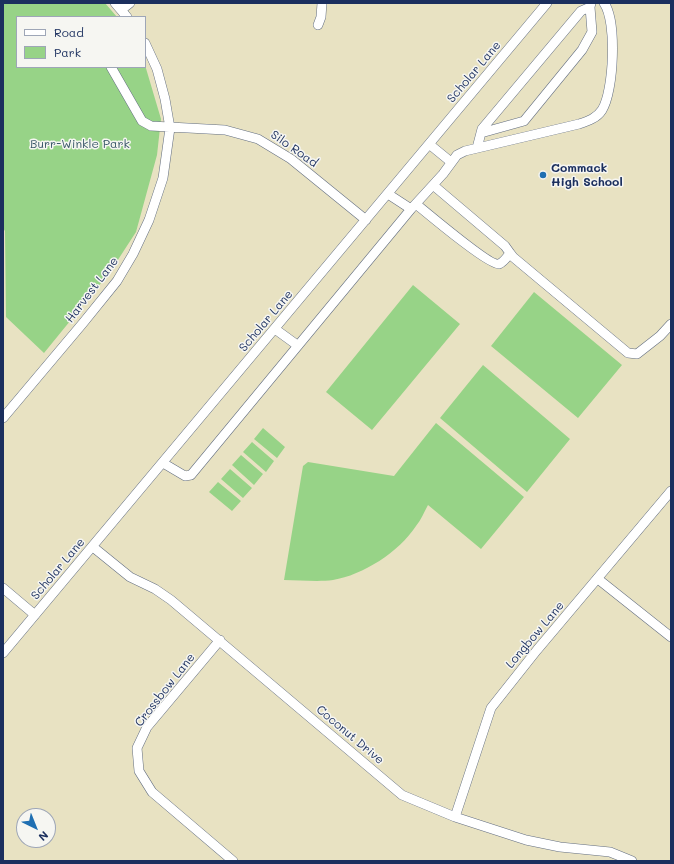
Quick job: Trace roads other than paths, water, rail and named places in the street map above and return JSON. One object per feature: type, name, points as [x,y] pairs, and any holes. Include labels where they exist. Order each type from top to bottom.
[{"type":"street","points":[[121,12],[130,3]]},
{"type":"street","points":[[318,25],[321,17],[322,3]]},
{"type":"street","name":"Scholar Lane","points":[[3,653],[547,3]]},
{"type":"street","points":[[163,463],[185,476],[191,474],[413,207],[443,174],[451,162],[461,153],[579,124],[595,118],[602,109],[607,98],[612,71],[612,32],[609,15],[604,3]]},
{"type":"street","points":[[478,148],[482,129],[582,11],[591,5]]},
{"type":"street","points":[[481,133],[524,121],[582,50],[592,32],[591,5]]},
{"type":"street","name":"Harvest Lane","points":[[3,418],[112,287],[134,254],[149,220],[163,178],[170,128],[165,99],[157,69],[146,45]]},
{"type":"street","name":"Silo Road","points":[[112,68],[142,121],[151,126],[225,130],[258,139],[291,159],[366,220]]},
{"type":"street","points":[[429,144],[451,162]]},
{"type":"street","points":[[433,185],[505,246],[513,257],[628,353],[637,354],[660,336],[671,324]]},
{"type":"street","points":[[388,194],[413,207],[494,264],[499,264],[504,261],[510,253]]},
{"type":"street","points":[[275,329],[297,345]]},
{"type":"street","name":"Longbow Lane","points":[[455,817],[491,708],[537,650],[671,491]]},
{"type":"street","name":"Coconut Drive","points":[[93,547],[130,577],[155,589],[171,600],[402,795],[455,817],[526,840],[560,847],[610,852],[632,861]]},
{"type":"street","points":[[598,579],[671,637]]},
{"type":"street","points":[[3,588],[35,615]]},
{"type":"street","name":"Crossbow Lane","points":[[220,640],[148,727],[137,748],[139,771],[152,792],[233,861]]},
{"type":"place","name":"Commack High School","points":[[543,175]]},
{"type":"park label","name":"Burr-Winkle Park","points":[[80,144]]}]
